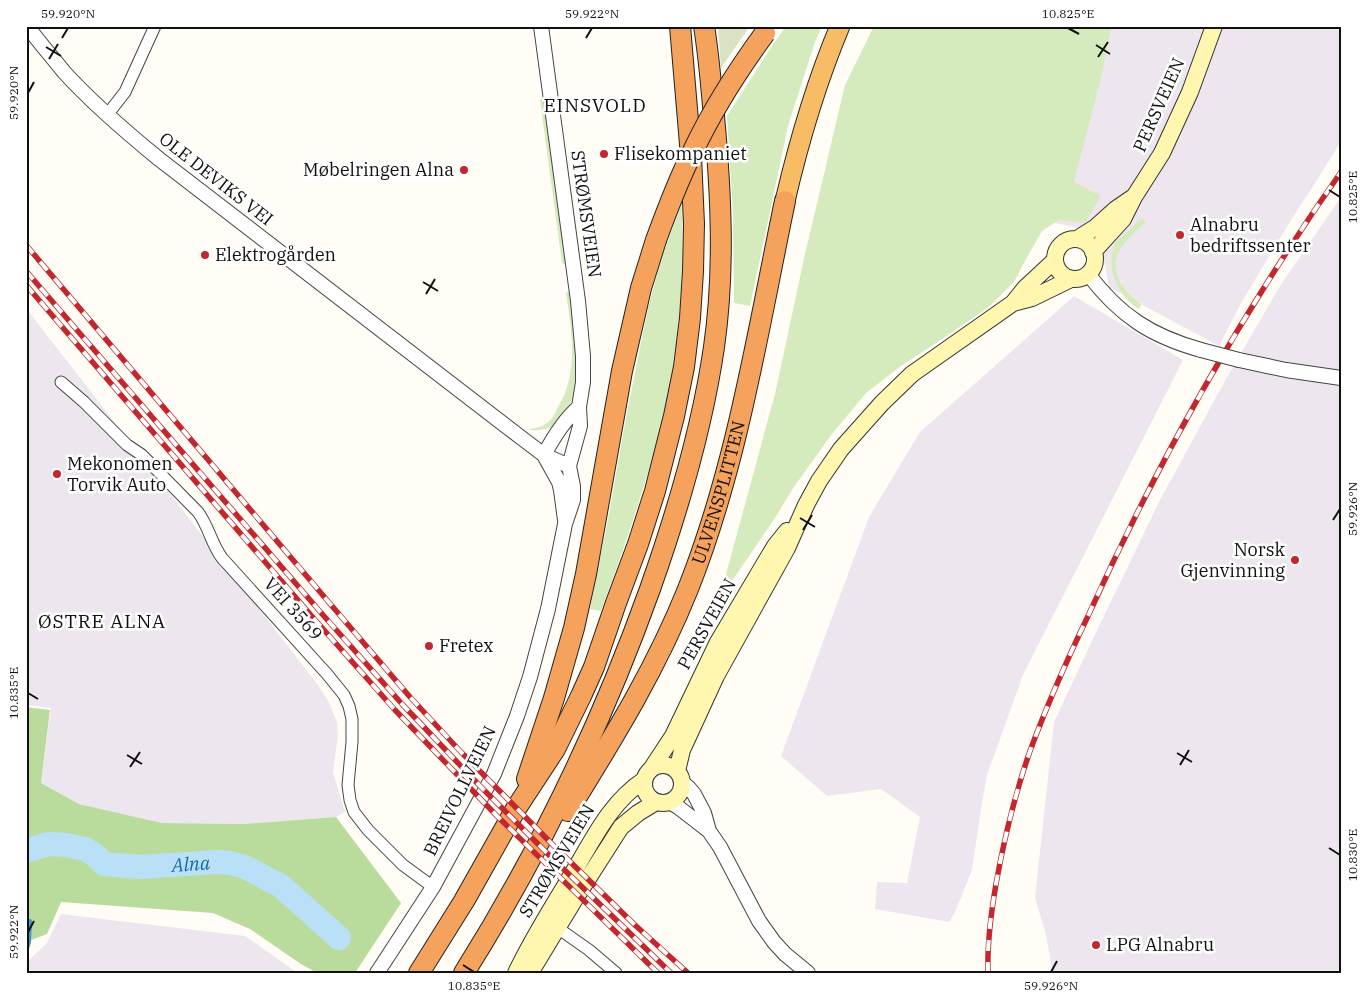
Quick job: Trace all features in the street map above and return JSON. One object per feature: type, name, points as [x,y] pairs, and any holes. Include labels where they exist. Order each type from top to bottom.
[{"type":"highway","points":[[419,973],[555,749],[581,696],[594,667],[655,491],[684,367],[690,318],[694,224],[691,156],[680,26]]},
{"type":"highway","name":"ULVENSPLITTEN","points":[[498,919],[570,807],[637,696],[661,651],[688,587],[710,527],[733,445],[795,158],[820,77],[840,26]]},
{"type":"highway","points":[[518,808],[556,691],[574,628],[586,574],[624,362],[641,288],[656,240],[684,170],[706,125],[730,84],[767,29]]},
{"type":"highway","points":[[464,973],[498,919],[557,808],[612,686],[640,617],[663,551],[680,499],[700,422],[714,346],[720,271],[719,189],[707,33]]},
{"type":"main road","name":"PERSVEIEN","points":[[1094,252],[1123,219],[1170,137],[1190,92],[1214,26]]},
{"type":"main road","name":"PERSVEIEN","points":[[1078,239],[1134,197]]},
{"type":"main road","points":[[1078,239],[1087,243],[1094,252],[1094,264],[1088,274],[1080,278],[1071,279],[1065,277],[1056,268],[1054,261],[1056,251],[1062,243],[1078,239]]},
{"type":"main road","name":"PERSVEIEN","points":[[679,776],[682,750],[716,676],[787,548],[819,481],[841,449],[882,403],[912,374],[1013,303],[1025,288],[1054,261]]},
{"type":"main road","name":"PERSVEIEN","points":[[1013,303],[1032,298],[1071,279]]},
{"type":"main road","name":"PERSVEIEN","points":[[648,774],[673,736],[722,634],[775,546],[806,505]]},
{"type":"main road","points":[[657,766],[668,766],[679,776],[680,792],[673,800],[662,802],[648,797],[644,789],[648,774],[657,766]]},
{"type":"main road","name":"STRØMSVEIEN","points":[[530,973],[551,924],[611,811],[648,774]]},
{"type":"main road","name":"STRØMSVEIEN","points":[[516,973],[621,827],[638,812],[662,802]]},
{"type":"street","name":"OLE DEVIKS VEI","points":[[27,26],[65,72],[107,115],[159,159],[544,455],[569,466]]},
{"type":"street","points":[[107,115],[125,92],[155,26]]},
{"type":"street","name":"STRØMSVEIEN","points":[[540,26],[581,334],[583,382],[579,407],[580,426],[569,466]]},
{"type":"street","points":[[1088,274],[1112,301],[1140,325],[1164,338],[1239,360],[1286,370],[1341,378]]},
{"type":"street","name":"VEI 3569","points":[[61,382],[127,445],[142,455],[198,512],[205,522],[215,549],[222,558],[344,695],[352,719],[348,785],[354,812],[372,834],[403,865],[433,887]]},
{"type":"street","points":[[544,455],[557,433],[579,407]]},
{"type":"street","name":"BREIVOLLVEIEN","points":[[544,455],[559,482],[565,524]]},
{"type":"street","name":"BREIVOLLVEIEN","points":[[377,973],[433,887],[494,774],[517,716],[540,642],[565,524],[573,500],[574,493],[569,466]]},
{"type":"street","points":[[679,776],[694,794],[704,813],[709,831]]},
{"type":"street","points":[[662,802],[678,806],[709,831],[720,847],[770,938],[785,954],[808,973]]},
{"type":"street","points":[[551,924],[589,950],[616,973]]},
{"type":"shaded area","points":[[1112,26],[1341,26],[1341,141],[1241,303],[1219,346],[1109,287],[1099,233],[1043,220],[1101,78]]},
{"type":"shaded area","points":[[1341,197],[1341,973],[1053,973],[1046,935],[1035,898],[1054,722],[1160,500],[1227,377],[1280,286]]},
{"type":"shaded area","points":[[1074,296],[1183,360],[1023,675],[987,775],[972,870],[956,910],[949,922],[875,909],[877,882],[907,883],[920,817],[881,789],[827,796],[781,756],[869,517],[920,432]]},
{"type":"shaded area","points":[[26,308],[318,685],[330,704],[337,723],[338,735],[333,772],[345,812],[336,817],[244,824],[162,823],[79,804],[41,783],[51,708],[26,705]]},
{"type":"shaded area","points":[[61,914],[245,936],[298,973],[26,973],[26,963],[47,943]]},
{"type":"green space","points":[[718,26],[750,26],[721,68]]},
{"type":"green space","points":[[786,26],[822,26],[788,126],[750,306],[734,303],[733,214],[727,116]]},
{"type":"green space","points":[[874,26],[1112,26],[1101,78],[1074,182],[1101,196],[1085,223],[1059,220],[1042,231],[1014,282],[989,307],[901,366],[866,393],[832,434],[794,487],[719,600],[775,394],[805,254],[845,85]]},
{"type":"green space","points":[[544,98],[566,265],[562,263],[540,100]]},
{"type":"green space","points":[[682,203],[680,312],[676,348],[663,415],[635,514],[601,611],[590,609],[648,308],[662,257]]},
{"type":"green space","points":[[1142,218],[1146,222],[1124,244],[1116,259],[1118,278],[1128,293],[1141,305],[1139,309],[1131,304],[1119,288],[1112,270],[1111,260],[1116,242]]},
{"type":"green space","points":[[570,291],[576,352],[576,376],[572,398],[564,415],[551,427],[531,430],[529,429],[542,426],[553,417],[565,394],[569,380],[572,337],[566,294]]},
{"type":"green space","points":[[26,707],[50,710],[41,783],[79,804],[162,823],[244,824],[336,817],[401,903],[355,973],[317,973],[250,929],[213,913],[61,902],[47,934],[26,942]]},
{"type":"waterway","name":"Alna","points":[[26,851],[48,844],[66,845],[85,849],[104,864],[140,867],[217,862],[245,867],[281,886],[339,938]]},
{"type":"waterway","points":[[26,921],[30,921],[29,942],[26,951]]},
{"type":"railway","points":[[988,973],[992,906],[1010,817],[1030,751],[1065,666],[1143,501],[1204,388],[1270,278],[1341,172]]},
{"type":"railway","points":[[26,245],[410,697],[461,752],[555,847],[636,926],[688,973]]},
{"type":"railway","points":[[26,271],[402,704],[478,784],[671,973]]},
{"type":"railway","points":[[26,285],[395,710],[497,816],[658,973]]},
{"type":"place","name":"Flisekompaniet","points":[[604,154]]},
{"type":"place","name":"Møbelringen Alna","points":[[464,170]]},
{"type":"place","name":"Alnabru bedriftssenter","points":[[1180,235]]},
{"type":"place","name":"Elektrogården","points":[[205,255]]},
{"type":"place","name":"Mekonomen Torvik Auto","points":[[57,474]]},
{"type":"place","name":"Norsk Gjenvinning","points":[[1295,560]]},
{"type":"place","name":"Fretex","points":[[429,646]]},
{"type":"place","name":"LPG Alnabru","points":[[1096,945]]},
{"type":"district","name":"EINSVOLD","points":[[595,105]]},
{"type":"district","name":"ØSTRE ALNA","points":[[102,621]]}]
